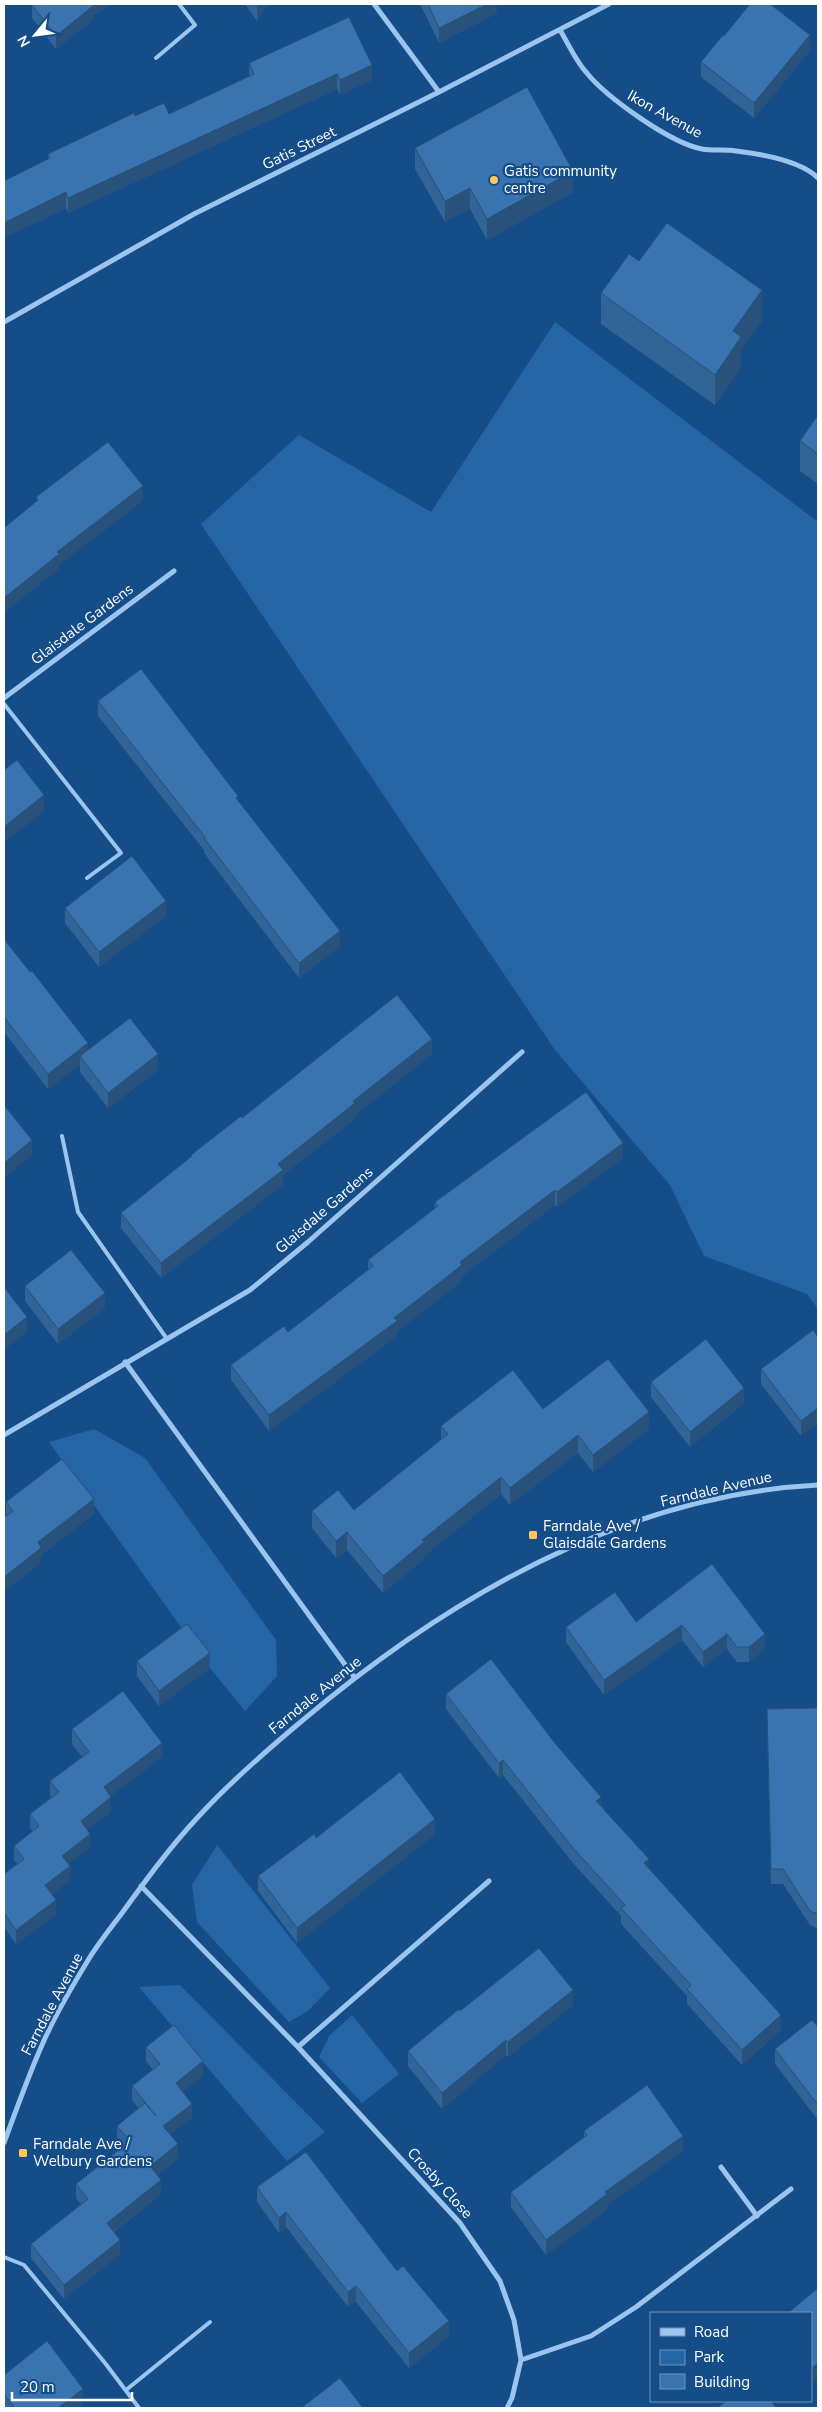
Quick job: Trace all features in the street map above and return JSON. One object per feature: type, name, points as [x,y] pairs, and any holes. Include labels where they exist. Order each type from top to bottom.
[{"type":"street","points":[[374,4],[439,92]]},
{"type":"street","name":"Gatis Street","points":[[4,322],[194,214],[439,92],[609,4]]},
{"type":"street","name":"Ikon Avenue","points":[[560,30],[584,71],[607,95],[644,120],[702,149],[736,150],[782,159],[814,174],[818,178]]},
{"type":"street","name":"Glaisdale Gardens","points":[[4,698],[174,571]]},
{"type":"street","name":"Glaisdale Gardens","points":[[4,1435],[250,1290],[308,1242],[522,1052]]},
{"type":"street","points":[[125,1362],[354,1677]]},
{"type":"street","name":"Farndale Avenue","points":[[4,2143],[43,2042],[88,1961],[141,1886],[198,1817],[268,1749],[354,1677],[494,1585],[557,1553],[631,1523],[701,1502],[786,1487],[818,1485]]},
{"type":"street","points":[[298,2047],[489,1881]]},
{"type":"street","name":"Crosby Close","points":[[141,1886],[298,2047],[460,2223],[500,2281],[514,2320],[521,2360],[512,2398],[507,2408]]},
{"type":"street","points":[[721,2167],[757,2216]]},
{"type":"street","points":[[521,2360],[591,2336],[636,2307],[791,2189]]},
{"type":"lane","points":[[156,58],[195,26],[179,4]]},
{"type":"lane","points":[[4,704],[121,853],[88,878]]},
{"type":"lane","points":[[62,1136],[78,1212],[167,1339]]},
{"type":"lane","points":[[4,2257],[24,2265],[139,2408]]},
{"type":"lane","points":[[126,2390],[210,2322]]},
{"type":"green space","points":[[555,322],[818,522],[818,1309],[807,1294],[704,1256],[670,1185],[555,1050],[201,524],[299,435],[431,512]]},
{"type":"green space","points":[[94,1429],[145,1458],[276,1640],[277,1676],[245,1711],[210,1668],[49,1442]]},
{"type":"green space","points":[[217,1845],[330,1988],[308,2011],[289,2022],[197,1922],[192,1885]]},
{"type":"green space","points":[[180,1985],[325,2132],[287,2161],[139,1987]]},
{"type":"green space","points":[[352,2015],[399,2074],[362,2103],[319,2057],[329,2036]]},
{"type":"building","points":[[33,4],[93,4],[94,5],[56,36]]},
{"type":"building","points":[[428,4],[487,4],[439,28]]},
{"type":"building","points":[[750,4],[770,4],[810,35],[754,103],[701,62]]},
{"type":"building","points":[[349,17],[372,65],[340,80],[337,74],[68,198],[66,192],[4,223],[4,181],[50,158],[48,154],[134,113],[135,116],[164,103],[169,114],[254,74],[249,63]]},
{"type":"building","name":"Gatis community centre","points":[[527,87],[573,171],[487,219],[470,188],[445,201],[415,148]]},
{"type":"building","points":[[667,223],[762,290],[733,331],[741,337],[715,375],[601,293],[629,254],[639,261]]},
{"type":"building","points":[[818,415],[818,454],[800,441]]},
{"type":"building","points":[[108,442],[143,486],[57,552],[59,554],[4,598],[4,528],[38,500],[36,497]]},
{"type":"building","points":[[141,669],[238,796],[236,798],[340,931],[299,963],[205,837],[98,701]]},
{"type":"building","points":[[17,760],[44,795],[5,826],[4,770]]},
{"type":"building","points":[[132,856],[166,901],[99,952],[65,908]]},
{"type":"building","points":[[4,939],[30,972],[32,971],[88,1043],[48,1074],[4,1017]]},
{"type":"building","points":[[397,995],[432,1039],[353,1101],[355,1103],[278,1164],[283,1170],[161,1263],[121,1213],[191,1155],[241,1116],[242,1118]]},
{"type":"building","points":[[130,1018],[158,1054],[108,1093],[80,1056]]},
{"type":"building","points":[[586,1092],[623,1143],[557,1192],[555,1190],[460,1262],[462,1265],[394,1318],[397,1321],[269,1415],[231,1365],[284,1326],[288,1332],[373,1266],[368,1260],[438,1206],[435,1202]]},
{"type":"building","points":[[4,1105],[32,1140],[4,1163]]},
{"type":"building","points":[[71,1250],[105,1293],[58,1329],[25,1286]]},
{"type":"building","points":[[4,1287],[27,1317],[4,1335]]},
{"type":"building","points":[[813,1330],[818,1337],[818,1408],[801,1421],[761,1369]]},
{"type":"building","points":[[706,1339],[744,1388],[690,1432],[651,1382]]},
{"type":"building","points":[[608,1359],[649,1412],[593,1455],[578,1435],[510,1488],[501,1477],[422,1540],[424,1542],[383,1576],[347,1532],[336,1541],[312,1511],[338,1490],[354,1510],[448,1434],[441,1426],[513,1370],[543,1409]]},
{"type":"building","points":[[62,1459],[94,1499],[38,1542],[41,1548],[4,1577],[4,1518],[13,1511],[6,1502]]},
{"type":"building","points":[[712,1564],[765,1634],[749,1647],[737,1647],[727,1634],[703,1652],[682,1625],[604,1680],[566,1627],[615,1592],[636,1622]]},
{"type":"building","points":[[187,1624],[210,1653],[159,1691],[137,1661]]},
{"type":"building","points":[[491,1659],[554,1742],[601,1797],[596,1801],[649,1859],[644,1863],[781,2015],[742,2050],[687,1989],[691,1985],[621,1908],[625,1905],[573,1848],[503,1760],[499,1763],[446,1694]]},
{"type":"building","points":[[123,1691],[162,1743],[104,1787],[111,1797],[81,1821],[90,1834],[62,1856],[70,1866],[45,1885],[56,1900],[16,1930],[4,1913],[4,1874],[24,1859],[14,1846],[39,1826],[30,1814],[59,1792],[50,1781],[89,1752],[72,1729]]},
{"type":"building","points":[[818,1708],[818,1914],[810,1911],[783,1869],[771,1869],[767,1709]]},
{"type":"building","points":[[400,1772],[435,1819],[297,1928],[258,1876],[314,1834],[316,1838]]},
{"type":"building","points":[[539,1948],[573,1990],[508,2042],[506,2040],[442,2093],[408,2051]]},
{"type":"building","points":[[812,2020],[818,2027],[818,2105],[775,2049]]},
{"type":"building","points":[[174,2025],[203,2061],[176,2083],[192,2104],[163,2126],[178,2144],[150,2166],[161,2180],[107,2223],[120,2240],[64,2285],[31,2244],[88,2199],[76,2184],[130,2141],[117,2126],[145,2103],[156,2116],[132,2086],[160,2064],[146,2047]]},
{"type":"building","points":[[647,2085],[683,2136],[605,2192],[607,2194],[546,2240],[511,2192],[587,2135],[584,2131]]},
{"type":"building","points":[[306,2152],[397,2271],[403,2266],[449,2321],[409,2353],[356,2286],[348,2292],[286,2212],[279,2218],[257,2187]]},
{"type":"building","points":[[818,2288],[818,2363],[812,2368],[812,2312],[789,2312]]},
{"type":"building","points":[[47,2341],[83,2389],[58,2408],[15,2408],[4,2394],[4,2375]]},
{"type":"building","points":[[340,2378],[363,2408],[301,2408]]},
{"type":"building","points":[[726,2402],[772,2402],[776,2408],[717,2408]]},
{"type":"place","name":"Gatis community centre","points":[[494,180]]},
{"type":"place","name":"Farndale Ave / Glaisdale Gardens","points":[[533,1535]]},
{"type":"place","name":"Farndale Ave / Welbury Gardens","points":[[23,2153]]}]
